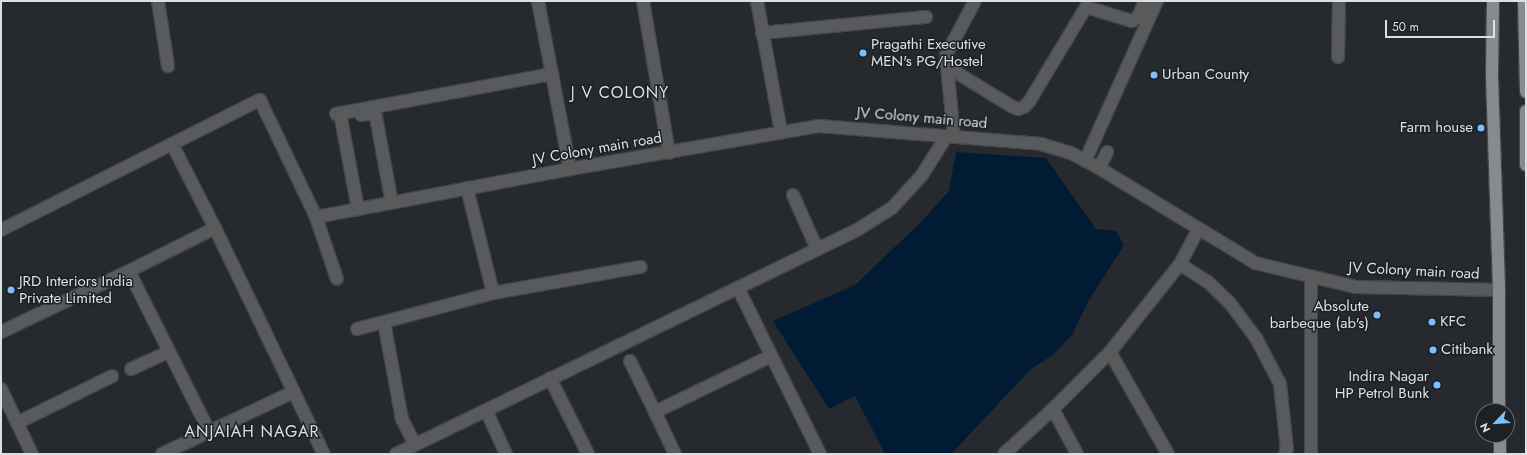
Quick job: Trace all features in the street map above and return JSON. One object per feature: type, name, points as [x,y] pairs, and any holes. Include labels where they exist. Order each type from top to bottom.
[{"type":"main road","points":[[1493,1],[1492,77],[1499,290],[1500,403]]},
{"type":"main road","points":[[1524,1],[1526,92]]},
{"type":"main road","points":[[1526,111],[1526,165]]},
{"type":"main road","points":[[1500,443],[1500,454]]},
{"type":"street","points":[[158,1],[168,66]]},
{"type":"street","points":[[538,1],[570,169]]},
{"type":"street","points":[[643,1],[669,153]]},
{"type":"street","points":[[757,1],[781,132]]},
{"type":"street","points":[[396,454],[857,230],[892,208],[922,175],[950,137],[945,62],[946,55],[975,1]]},
{"type":"street","points":[[945,62],[949,68],[1018,109],[1024,107],[1086,4],[1132,21],[1138,17],[1145,1]]},
{"type":"street","points":[[1085,161],[1157,1]]},
{"type":"street","points":[[1338,57],[1339,1]]},
{"type":"street","points":[[762,33],[926,16]]},
{"type":"street","points":[[339,115],[552,74]]},
{"type":"street","points":[[1,230],[260,100],[316,218],[337,279]]},
{"type":"street","points":[[339,115],[372,112],[375,114],[392,203]]},
{"type":"street","points":[[339,115],[358,210]]},
{"type":"street","name":"JV Colony main road","points":[[316,218],[570,169],[819,126],[1041,144],[1071,153],[1099,168],[1255,263],[1356,287],[1499,290]]},
{"type":"street","points":[[172,144],[215,228],[324,454]]},
{"type":"street","points":[[1099,168],[1107,152]]},
{"type":"street","points":[[467,188],[493,293]]},
{"type":"street","points":[[793,195],[817,249]]},
{"type":"street","points":[[1,332],[215,228]]},
{"type":"street","points":[[1004,454],[1053,409],[1110,352],[1180,264],[1200,229]]},
{"type":"street","points":[[1180,264],[1208,282],[1229,302],[1256,338],[1280,384],[1287,449],[1285,454]]},
{"type":"street","points":[[357,329],[493,293],[641,267]]},
{"type":"street","points":[[129,271],[168,352],[209,431]]},
{"type":"street","points":[[1310,276],[1311,454]]},
{"type":"street","points":[[738,288],[820,454]]},
{"type":"street","points":[[384,322],[402,419],[416,444]]},
{"type":"street","points":[[131,369],[168,352]]},
{"type":"street","points":[[1110,352],[1168,454]]},
{"type":"street","points":[[654,412],[771,356]]},
{"type":"street","points":[[630,361],[675,454]]},
{"type":"street","points":[[17,423],[112,376]]},
{"type":"street","points":[[550,378],[588,454]]},
{"type":"street","points":[[1,388],[32,454]]},
{"type":"street","points":[[162,454],[293,392]]},
{"type":"street","points":[[1053,409],[1078,454]]},
{"type":"street","points":[[486,410],[506,454]]},
{"type":"water","points":[[956,152],[1046,158],[1096,229],[1116,231],[1124,245],[1088,302],[1072,335],[1053,355],[1031,369],[951,454],[885,454],[855,396],[829,409],[773,321],[855,285],[920,223],[949,191]]},
{"type":"place","name":"Pragathi Executive MEN's PG/Hostel","points":[[863,53]]},
{"type":"place","name":"Urban County","points":[[1154,75]]},
{"type":"place","name":"Farm house","points":[[1481,128]]},
{"type":"place","name":"JRD Interiors India Private Limited","points":[[11,290]]},
{"type":"place","name":"Absolute barbeque (ab's)","points":[[1377,315]]},
{"type":"place","name":"KFC","points":[[1432,322]]},
{"type":"place","name":"Citibank","points":[[1433,350]]},
{"type":"place","name":"Indira Nagar HP Petrol Bunk","points":[[1437,385]]},
{"type":"district","name":"J V COLONY","points":[[620,93]]},
{"type":"district","name":"ANJAIAH NAGAR","points":[[252,432]]}]
